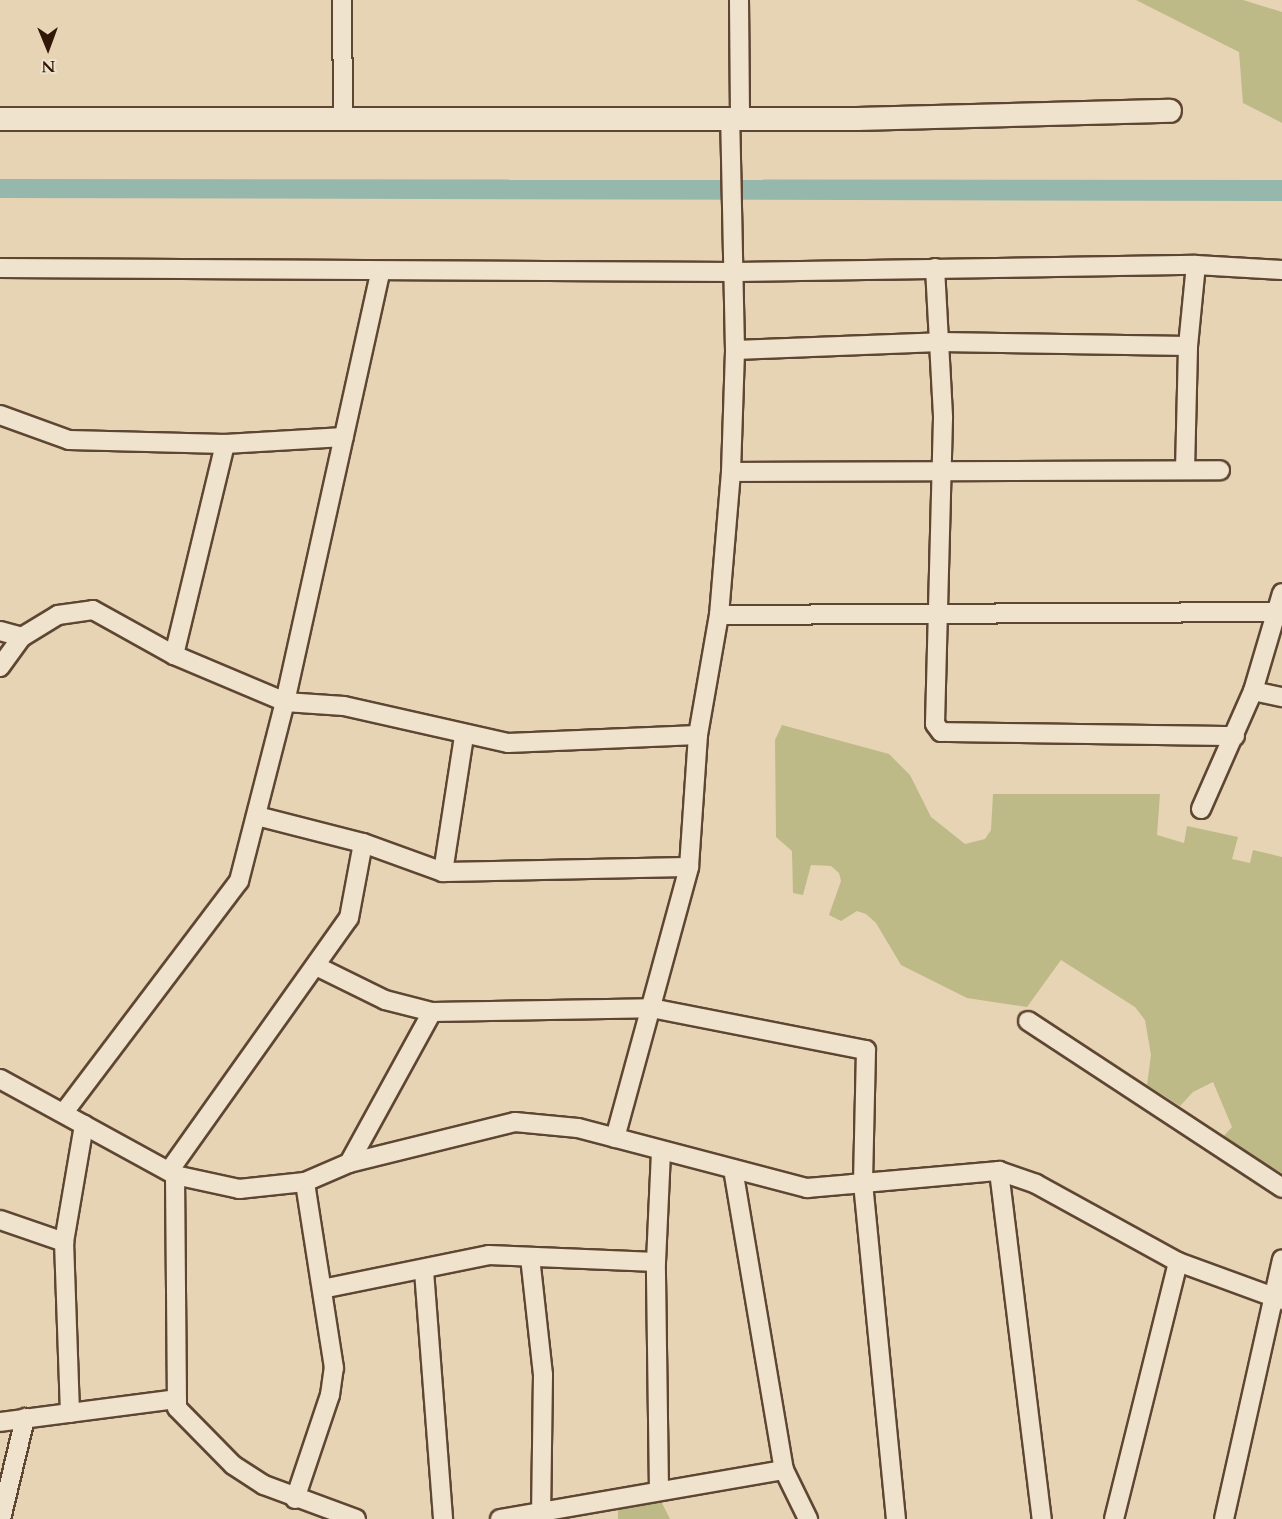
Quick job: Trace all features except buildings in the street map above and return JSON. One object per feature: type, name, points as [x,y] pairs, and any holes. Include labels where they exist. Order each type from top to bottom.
[{"type":"street","points":[[342,0],[343,119]]},
{"type":"street","points":[[615,1138],[689,867],[698,735],[719,615],[731,472],[735,350],[736,272],[732,180],[739,0]]},
{"type":"street","points":[[0,119],[735,119],[1170,111]]},
{"type":"street","points":[[1185,470],[1188,346],[1196,265]]},
{"type":"street","points":[[0,268],[380,272],[736,272],[1196,265],[1282,270]]},
{"type":"street","points":[[935,268],[940,342],[942,472],[940,612],[935,724],[941,732],[1235,736]]},
{"type":"street","points":[[65,1111],[239,881],[285,702],[380,272]]},
{"type":"street","points":[[735,350],[940,342],[1188,346]]},
{"type":"street","points":[[0,415],[69,440],[225,444],[344,437]]},
{"type":"street","points":[[174,655],[225,444]]},
{"type":"street","points":[[731,472],[1220,470]]},
{"type":"street","points":[[1201,809],[1253,691],[1282,593]]},
{"type":"street","points":[[0,667],[22,637],[58,615],[93,610],[174,655],[285,702],[344,706],[464,736],[508,744],[698,735]]},
{"type":"street","points":[[719,615],[940,612],[1275,612]]},
{"type":"street","points":[[0,631],[22,637]]},
{"type":"street","points":[[1253,691],[1282,698]]},
{"type":"street","points":[[443,872],[464,736]]},
{"type":"street","points":[[257,816],[363,843],[443,872],[689,867]]},
{"type":"street","points":[[356,1519],[295,1499],[233,1466],[177,1408],[172,1173],[349,918],[363,843]]},
{"type":"street","points":[[316,966],[385,1000],[432,1012],[651,1008],[866,1050],[862,1184],[896,1519]]},
{"type":"street","points":[[350,1163],[432,1012]]},
{"type":"street","points":[[1028,1021],[1282,1188]]},
{"type":"street","points":[[0,1079],[65,1111],[84,1125],[172,1173],[239,1189],[305,1182],[350,1163],[515,1122],[578,1128],[661,1152],[807,1188],[999,1171],[1036,1184],[1178,1262],[1277,1297]]},
{"type":"street","points":[[70,1413],[64,1242],[84,1125]]},
{"type":"street","points":[[659,1490],[656,1262],[661,1152]]},
{"type":"street","points":[[733,1169],[784,1470],[808,1519]]},
{"type":"street","points":[[999,1171],[1042,1519]]},
{"type":"street","points":[[295,1499],[330,1395],[334,1368],[305,1182]]},
{"type":"street","points":[[0,1220],[64,1242]]},
{"type":"street","points":[[322,1289],[424,1271],[489,1255],[656,1262]]},
{"type":"street","points":[[530,1257],[543,1375],[541,1511]]},
{"type":"street","points":[[1224,1519],[1277,1297],[1282,1259]]},
{"type":"street","points":[[1113,1519],[1178,1262]]},
{"type":"street","points":[[424,1271],[442,1519]]},
{"type":"street","points":[[0,1422],[177,1399]]},
{"type":"street","points":[[1,1519],[25,1418]]},
{"type":"street","points":[[500,1519],[784,1470]]},
{"type":"shaded area","points":[[1136,0],[1243,0],[1282,12],[1282,123],[1243,103],[1239,52]]},
{"type":"shaded area","points":[[782,725],[889,754],[910,775],[931,817],[965,844],[985,839],[991,830],[993,794],[1160,794],[1157,835],[1184,843],[1187,826],[1238,837],[1232,859],[1250,863],[1253,850],[1282,857],[1282,1173],[1222,1138],[1232,1127],[1213,1082],[1193,1092],[1180,1106],[1147,1085],[1151,1055],[1145,1020],[1135,1007],[1061,960],[1027,1007],[967,998],[901,965],[876,923],[866,914],[857,911],[841,921],[829,915],[841,881],[839,873],[831,866],[811,865],[803,895],[793,893],[792,851],[776,837],[775,740]]},
{"type":"shaded area","points":[[661,1501],[670,1519],[618,1519],[618,1508]]},
{"type":"water","points":[[0,179],[1282,180],[1282,201],[0,198]]}]
